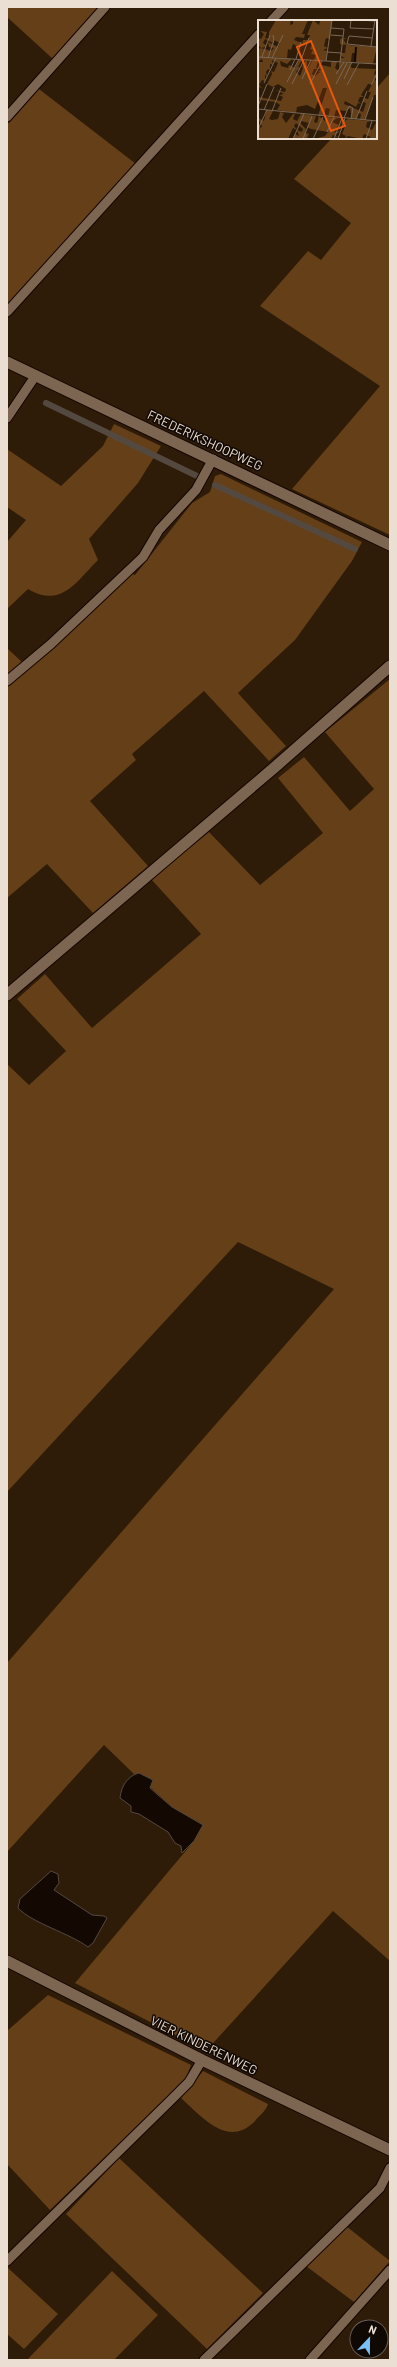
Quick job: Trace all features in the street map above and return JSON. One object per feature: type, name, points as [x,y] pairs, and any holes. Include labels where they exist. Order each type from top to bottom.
[{"type":"street","name":"FREDERIKSHOOPWEG","points":[[7,362],[390,544]]},
{"type":"street","points":[[7,995],[281,762],[390,666]]},
{"type":"street","name":"VIER KINDERENWEG","points":[[7,1961],[202,2060],[390,2150]]},
{"type":"lane","points":[[7,117],[105,7]]},
{"type":"lane","points":[[272,20],[284,7]]},
{"type":"lane","points":[[7,312],[258,35]]},
{"type":"lane","points":[[7,418],[36,376]]},
{"type":"lane","points":[[7,681],[51,644],[143,557],[159,530],[196,490],[212,459]]},
{"type":"lane","points":[[7,2261],[189,2082],[202,2060]]},
{"type":"lane","points":[[204,2360],[380,2188],[390,2168]]},
{"type":"lane","points":[[310,2360],[390,2270]]},
{"type":"shaded area","points":[[7,7],[100,7],[53,59],[7,17]]},
{"type":"shaded area","points":[[390,73],[390,535],[292,489],[380,386],[260,306],[308,251],[321,260],[351,223],[294,179],[331,139],[377,139],[377,88]]},
{"type":"shaded area","points":[[39,89],[136,164],[7,307],[7,125]]},
{"type":"shaded area","points":[[114,424],[161,446],[138,483],[89,539],[98,560],[68,590],[50,596],[28,589],[7,609],[7,542],[26,520],[7,507],[7,449],[61,486],[103,446]]},
{"type":"shaded area","points":[[221,474],[362,542],[352,561],[295,640],[238,693],[286,746],[269,761],[204,691],[132,754],[136,760],[90,801],[148,866],[93,913],[47,864],[7,898],[7,685],[130,573],[135,575],[192,503],[210,492],[215,476]]},
{"type":"shaded area","points":[[7,648],[23,663],[7,677]]},
{"type":"shaded area","points":[[390,679],[390,1961],[333,1911],[206,2051],[75,1983],[194,1841],[202,1824],[172,1807],[150,1787],[153,1780],[139,1773],[134,1774],[104,1745],[7,1852],[7,1663],[334,1289],[238,1242],[7,1492],[7,1064],[29,1085],[66,1051],[17,999],[45,974],[92,1028],[201,934],[151,879],[209,832],[260,885],[323,833],[278,778],[304,757],[350,811],[374,789],[325,732]]},
{"type":"shaded area","points":[[139,1773],[153,1780],[150,1788],[172,1807],[203,1825],[194,1841],[182,1853],[181,1846],[175,1843],[168,1832],[139,1814],[131,1812],[131,1806],[120,1798],[125,1782],[135,1774]]},
{"type":"shaded area","points":[[51,1871],[58,1874],[59,1883],[54,1890],[92,1915],[104,1916],[107,1918],[93,1943],[88,1947],[32,1918],[18,1908],[20,1899]]},
{"type":"shaded area","points":[[48,1995],[191,2065],[186,2078],[50,2210],[7,2164],[7,2031]]},
{"type":"shaded area","points":[[203,2071],[268,2104],[266,2109],[245,2129],[235,2132],[225,2131],[216,2127],[198,2114],[181,2098]]},
{"type":"shaded area","points":[[119,2158],[263,2293],[207,2349],[66,2214]]},
{"type":"shaded area","points":[[346,2226],[390,2261],[354,2302],[306,2266]]},
{"type":"shaded area","points":[[7,2267],[58,2314],[24,2349],[7,2334]]},
{"type":"shaded area","points":[[112,2271],[158,2315],[114,2360],[27,2360]]},
{"type":"waterway","points":[[46,403],[197,476]]},
{"type":"waterway","points":[[215,485],[355,549]]}]
